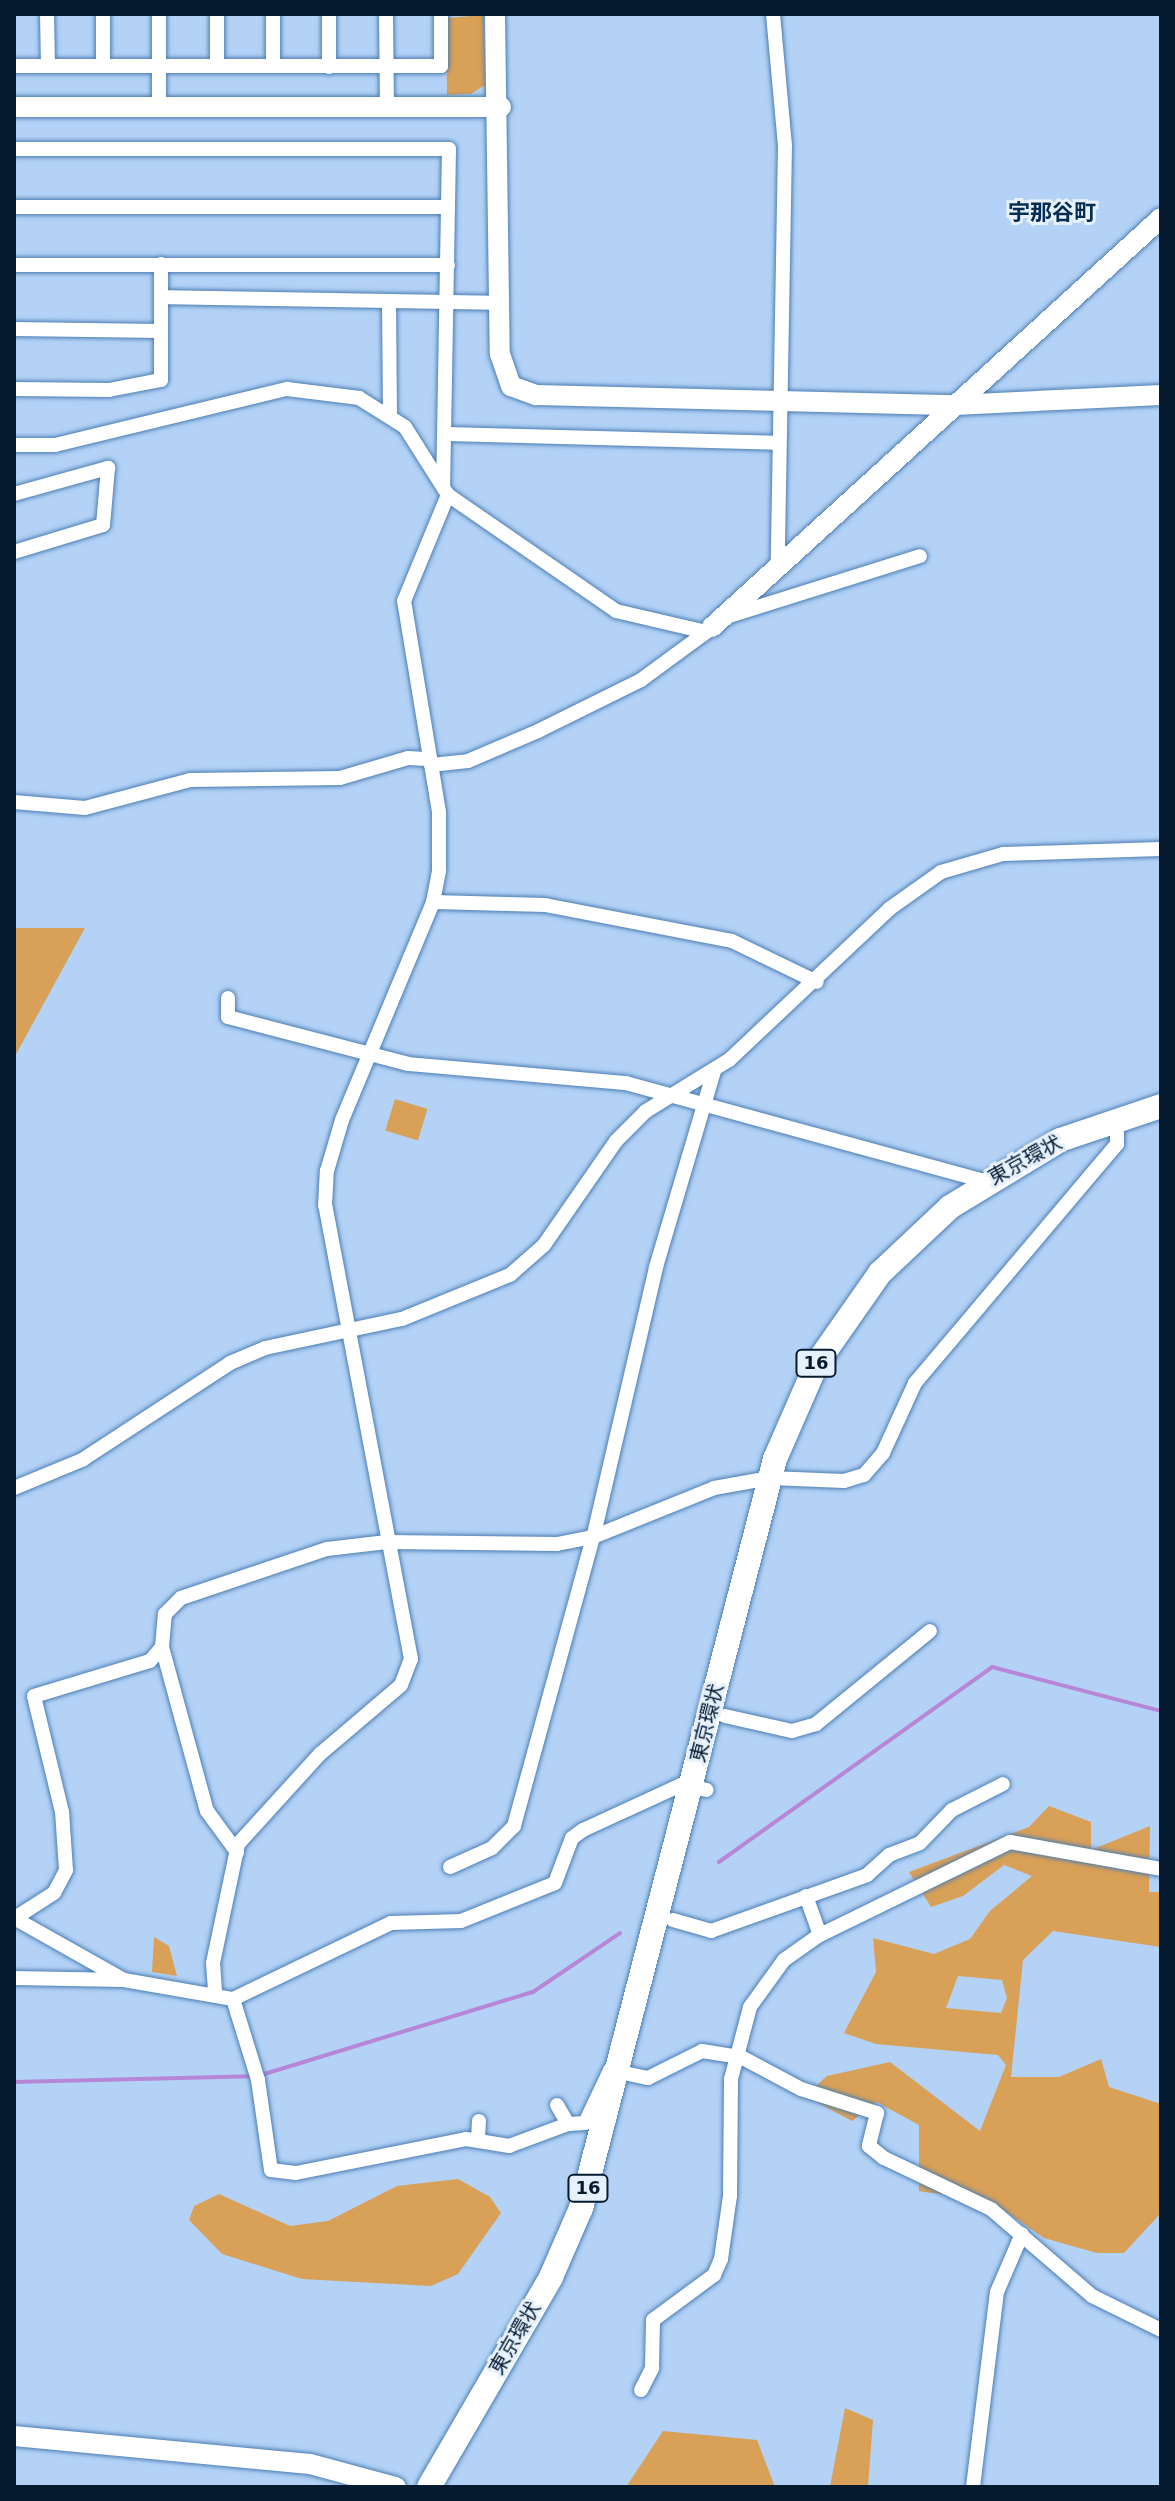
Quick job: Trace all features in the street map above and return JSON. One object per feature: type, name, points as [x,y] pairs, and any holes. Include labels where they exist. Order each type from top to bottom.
[{"type":"highway","name":"東京環状","points":[[447,2487],[580,2248],[673,1920],[699,1788],[725,1716],[778,1478],[830,1369],[897,1277],[934,1240],[1020,1175],[1117,1133],[1159,1106]]},
{"type":"highway","name":"東京環状","points":[[429,2487],[551,2277],[581,2208],[628,2074],[797,1402],[842,1321],[924,1228],[984,1181],[1060,1140],[1159,1106]]},
{"type":"street","points":[[47,14],[48,66]]},
{"type":"street","points":[[103,14],[103,66]]},
{"type":"street","points":[[159,14],[159,107]]},
{"type":"street","points":[[217,14],[217,66]]},
{"type":"street","points":[[273,14],[273,66]]},
{"type":"street","points":[[329,14],[329,67]]},
{"type":"street","points":[[386,14],[387,107]]},
{"type":"street","points":[[14,66],[441,66],[441,14]]},
{"type":"street","points":[[495,14],[501,107],[502,371],[522,392],[955,405],[1161,395]]},
{"type":"street","points":[[773,14],[785,145],[778,567]]},
{"type":"street","points":[[14,107],[501,107]]},
{"type":"street","points":[[14,149],[449,149],[446,491],[404,601],[442,842],[433,902],[327,1171],[329,1240],[408,1639],[406,1675],[270,1805],[237,1852],[213,1963],[215,1991]]},
{"type":"street","points":[[14,207],[448,207]]},
{"type":"street","points":[[14,802],[85,808],[190,780],[340,778],[408,758],[431,762],[468,761],[538,731],[641,680],[712,626],[1161,218]]},
{"type":"street","points":[[14,389],[109,390],[161,380],[161,264]]},
{"type":"street","points":[[14,265],[448,265]]},
{"type":"street","points":[[161,297],[501,303]]},
{"type":"street","points":[[389,301],[390,414]]},
{"type":"street","points":[[14,329],[161,331]]},
{"type":"street","points":[[14,445],[55,445],[287,389],[359,398],[390,414],[446,491],[616,611],[712,626],[920,556]]},
{"type":"street","points":[[445,434],[779,443]]},
{"type":"street","points":[[14,494],[108,468],[103,525],[14,552]]},
{"type":"street","points":[[14,1488],[126,1435],[230,1363],[265,1348],[402,1319],[510,1275],[544,1245],[616,1141],[662,1095],[714,1071],[817,982],[889,909],[941,872],[1030,851],[1161,849]]},
{"type":"street","points":[[433,902],[545,905],[732,941],[817,982]]},
{"type":"street","points":[[228,998],[228,1017],[431,1069],[626,1083],[702,1108],[984,1181]]},
{"type":"street","points":[[450,1867],[492,1848],[514,1826],[593,1537],[656,1267],[714,1071]]},
{"type":"street","points":[[237,1852],[207,1811],[162,1647],[165,1614],[181,1598],[327,1549],[387,1542],[537,1545],[593,1537],[699,1493],[778,1478],[844,1481],[873,1468],[915,1383],[1117,1144],[1117,1133]]},
{"type":"street","points":[[725,1716],[792,1731],[816,1724],[930,1631]]},
{"type":"street","points":[[124,1980],[14,1918],[54,1893],[66,1870],[62,1812],[34,1696],[150,1661],[162,1647]]},
{"type":"street","points":[[673,1920],[711,1931],[867,1875],[889,1855],[920,1843],[952,1810],[1003,1784]]},
{"type":"street","points":[[233,1999],[391,1923],[461,1921],[555,1883],[572,1838],[583,1830],[681,1785],[699,1788]]},
{"type":"street","points":[[641,2390],[652,2368],[653,2320],[714,2275],[721,2259],[730,2196],[729,2098],[758,1990],[784,1960],[820,1935],[1010,1842],[1161,1869]]},
{"type":"street","points":[[806,1896],[820,1935]]},
{"type":"street","points":[[14,1978],[124,1980],[215,1991],[233,1999],[257,2075],[271,2170],[296,2173],[427,2143],[478,2139],[509,2146],[568,2124],[585,2123],[610,2070],[648,2078],[702,2051],[741,2057],[801,2089],[877,2113],[869,2146],[991,2209],[1092,2296],[1161,2330]]},
{"type":"street","points":[[557,2105],[568,2124]]},
{"type":"street","points":[[478,2139],[479,2121]]},
{"type":"street","points":[[973,2487],[997,2292],[1022,2234]]},
{"type":"street","points":[[14,2436],[310,2464],[396,2487]]},
{"type":"shaded area","points":[[484,15],[485,85],[471,94],[447,95],[446,18]]},
{"type":"shaded area","points":[[14,928],[85,928],[14,1058]]},
{"type":"shaded area","points":[[395,1099],[428,1109],[418,1140],[385,1131]]},
{"type":"shaded area","points":[[1049,1806],[1091,1822],[1091,1850],[1150,1826],[1149,1892],[1161,1892],[1161,1947],[1053,1931],[1023,1960],[1011,2077],[1059,2077],[1101,2059],[1109,2087],[1161,2104],[1161,2213],[1124,2253],[1097,2253],[1044,2238],[992,2202],[919,2191],[919,2125],[877,2102],[852,2121],[805,2096],[827,2076],[890,2062],[980,2131],[1006,2065],[998,2055],[876,2044],[844,2033],[876,1972],[873,1938],[934,1954],[970,1939],[990,1911],[1032,1876],[1004,1865],[963,1896],[931,1907],[909,1872],[1029,1827]],"holes":[[[958,1976],[1002,1980],[1007,1998],[1001,2013],[946,2008]]]},
{"type":"shaded area","points":[[154,1937],[169,1946],[177,1976],[152,1972]]},
{"type":"shaded area","points":[[458,2179],[490,2197],[501,2213],[458,2274],[431,2286],[302,2279],[222,2254],[189,2220],[194,2206],[219,2194],[290,2226],[328,2221],[397,2186]]},
{"type":"shaded area","points":[[845,2408],[873,2420],[868,2487],[830,2487]]},
{"type":"shaded area","points":[[663,2431],[757,2440],[775,2487],[626,2487]]},
{"type":"waterway","points":[[719,1862],[992,1667],[1161,1711]]},
{"type":"waterway","points":[[261,2075],[533,1992],[620,1933]]},
{"type":"waterway","points":[[14,2082],[252,2076]]},
{"type":"district","name":"宇那谷町","points":[[1052,213]]}]
